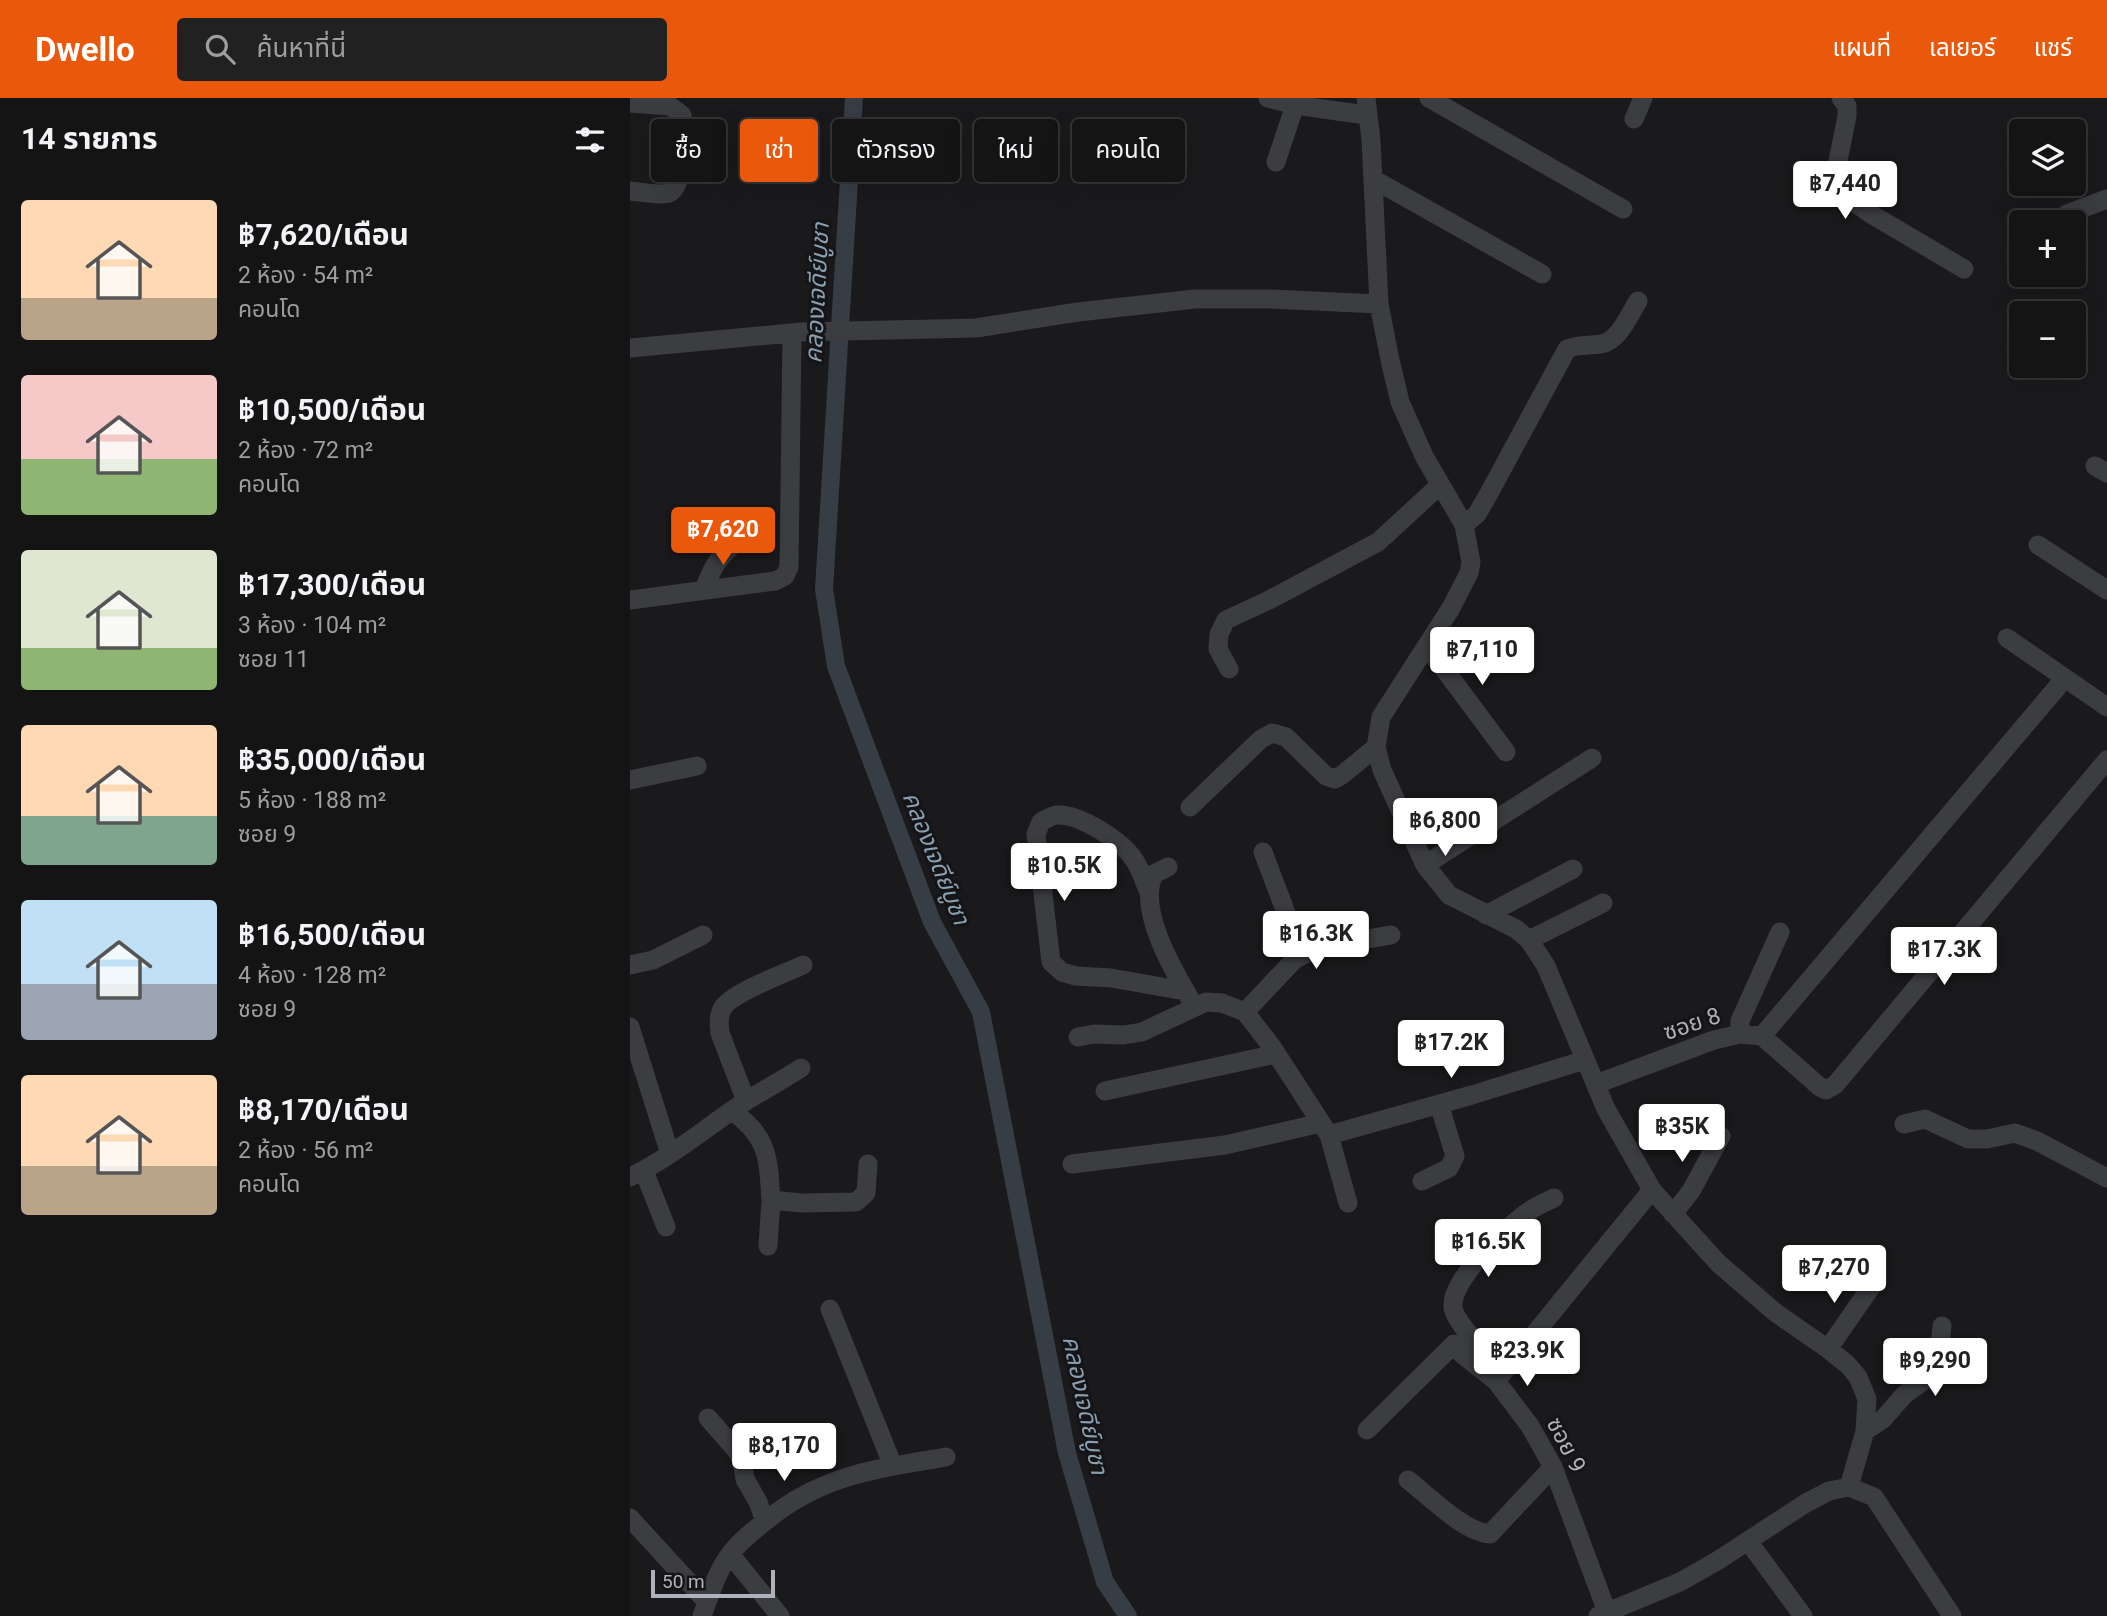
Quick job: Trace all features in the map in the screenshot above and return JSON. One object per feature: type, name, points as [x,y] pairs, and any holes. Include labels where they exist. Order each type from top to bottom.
[{"type":"street","points":[[1268,98],[1295,105],[1366,106],[1371,140],[1379,304],[1400,402],[1440,485],[1464,525],[1471,562],[1469,573],[1451,608],[1381,717],[1376,747],[1382,770],[1425,865],[1449,895],[1516,929],[1529,940],[1546,966],[1606,1109],[1652,1190],[1718,1263],[1776,1313],[1848,1365],[1858,1377],[1867,1399],[1865,1431],[1849,1487]]},
{"type":"street","points":[[1429,98],[1623,209]]},
{"type":"street","points":[[1634,119],[1643,98]]},
{"type":"street","points":[[1840,98],[1847,106],[1847,116],[1835,176],[1836,189],[1871,214],[1964,269]]},
{"type":"street","points":[[630,103],[670,106],[682,115],[683,120],[680,177],[677,186],[666,193],[630,191]]},
{"type":"street","points":[[1276,162],[1295,105]]},
{"type":"street","points":[[1373,179],[1542,274]]},
{"type":"street","points":[[2078,210],[2107,199]]},
{"type":"street","points":[[630,348],[797,333],[976,328],[1078,312],[1195,299],[1379,304]]},
{"type":"street","points":[[1464,525],[1477,514],[1487,497],[1567,349],[1576,345],[1604,344],[1610,340],[1618,333],[1638,301]]},
{"type":"street","points":[[630,600],[775,581],[785,576],[789,568],[797,333]]},
{"type":"street","points":[[1229,669],[1218,649],[1219,634],[1226,620],[1378,542],[1440,485]]},
{"type":"street","points":[[704,590],[712,567],[723,553],[740,539]]},
{"type":"street","points":[[2038,545],[2107,590]]},
{"type":"street","points":[[2007,638],[2107,707]]},
{"type":"street","points":[[1427,646],[1506,752]]},
{"type":"street","points":[[1762,1036],[2065,678]]},
{"type":"street","points":[[1189,807],[1261,739],[1272,733],[1286,737],[1332,779],[1342,775],[1376,747]]},
{"type":"street","points":[[1425,865],[1592,758]]},
{"type":"street","points":[[1740,1034],[1762,1036],[1820,1087],[1826,1090],[1835,1085],[2107,760]]},
{"type":"street","points":[[630,780],[697,766]]},
{"type":"street","points":[[1190,999],[1161,943],[1153,919],[1149,892],[1135,862],[1120,842],[1092,825],[1064,816],[1054,815],[1041,822],[1036,834],[1051,962],[1062,972],[1076,976],[1111,978],[1190,999],[1222,1003],[1245,1012],[1325,1129],[1348,1203]]},
{"type":"street","points":[[1263,852],[1302,955]]},
{"type":"street","points":[[1149,892],[1154,874],[1168,867]]},
{"type":"street","points":[[1486,915],[1573,869]]},
{"type":"street","points":[[1529,940],[1603,903]]},
{"type":"street","name":"ซอย 8","points":[[1596,1084],[1714,1040],[1740,1034],[1740,1020],[1780,932]]},
{"type":"street","points":[[630,965],[653,960],[703,935]]},
{"type":"street","points":[[1245,1012],[1295,959],[1302,955],[1320,948],[1391,935]]},
{"type":"street","points":[[768,1246],[771,1200],[769,1168],[761,1137],[739,1106],[719,1021],[723,1007],[736,997],[803,965]]},
{"type":"street","points":[[1078,1037],[1142,1032],[1190,999]]},
{"type":"street","points":[[630,1027],[670,1154]]},
{"type":"street","points":[[1105,1091],[1276,1054]]},
{"type":"street","points":[[1072,1164],[1225,1145],[1325,1129],[1439,1104],[1584,1060]]},
{"type":"street","points":[[666,1227],[637,1174],[802,1068]]},
{"type":"street","points":[[1422,1181],[1449,1168],[1455,1156],[1439,1104]]},
{"type":"street","points":[[1904,1124],[1925,1119],[1968,1139],[1987,1139],[2015,1133],[2037,1141],[2107,1178]]},
{"type":"street","points":[[1673,1214],[1691,1191],[1721,1136]]},
{"type":"street","points":[[771,1200],[802,1203],[856,1202],[866,1193],[868,1164]]},
{"type":"street","points":[[1500,1376],[1652,1190]]},
{"type":"street","points":[[1500,1376],[1462,1325],[1453,1308],[1455,1295],[1472,1266],[1492,1244],[1534,1208],[1554,1198]]},
{"type":"street","points":[[1828,1349],[1873,1284]]},
{"type":"street","points":[[830,1309],[893,1466]]},
{"type":"street","points":[[1865,1431],[1883,1419],[1905,1394],[1932,1375],[1939,1356],[1942,1326]]},
{"type":"street","points":[[1367,1430],[1454,1344],[1468,1358],[1500,1376]]},
{"type":"street","name":"ซอย 9","points":[[1500,1376],[1553,1467],[1602,1614]]},
{"type":"street","points":[[708,1418],[737,1451],[745,1479],[765,1521]]},
{"type":"street","points":[[630,1518],[705,1609],[730,1554],[765,1521],[813,1488],[858,1472],[946,1457]]},
{"type":"street","points":[[1408,1480],[1464,1524],[1483,1534],[1490,1534],[1553,1467]]},
{"type":"street","points":[[1602,1614],[1630,1610],[1829,1491],[1849,1487],[1874,1497],[1952,1616]]},
{"type":"street","points":[[1748,1541],[1803,1616]]},
{"type":"street","points":[[730,1554],[780,1616]]},
{"type":"waterway","name":"คลองเจดีย์บูชา","points":[[854,98],[824,589],[836,666],[932,922],[981,1012],[1067,1453],[1105,1582],[1128,1616]]}]
